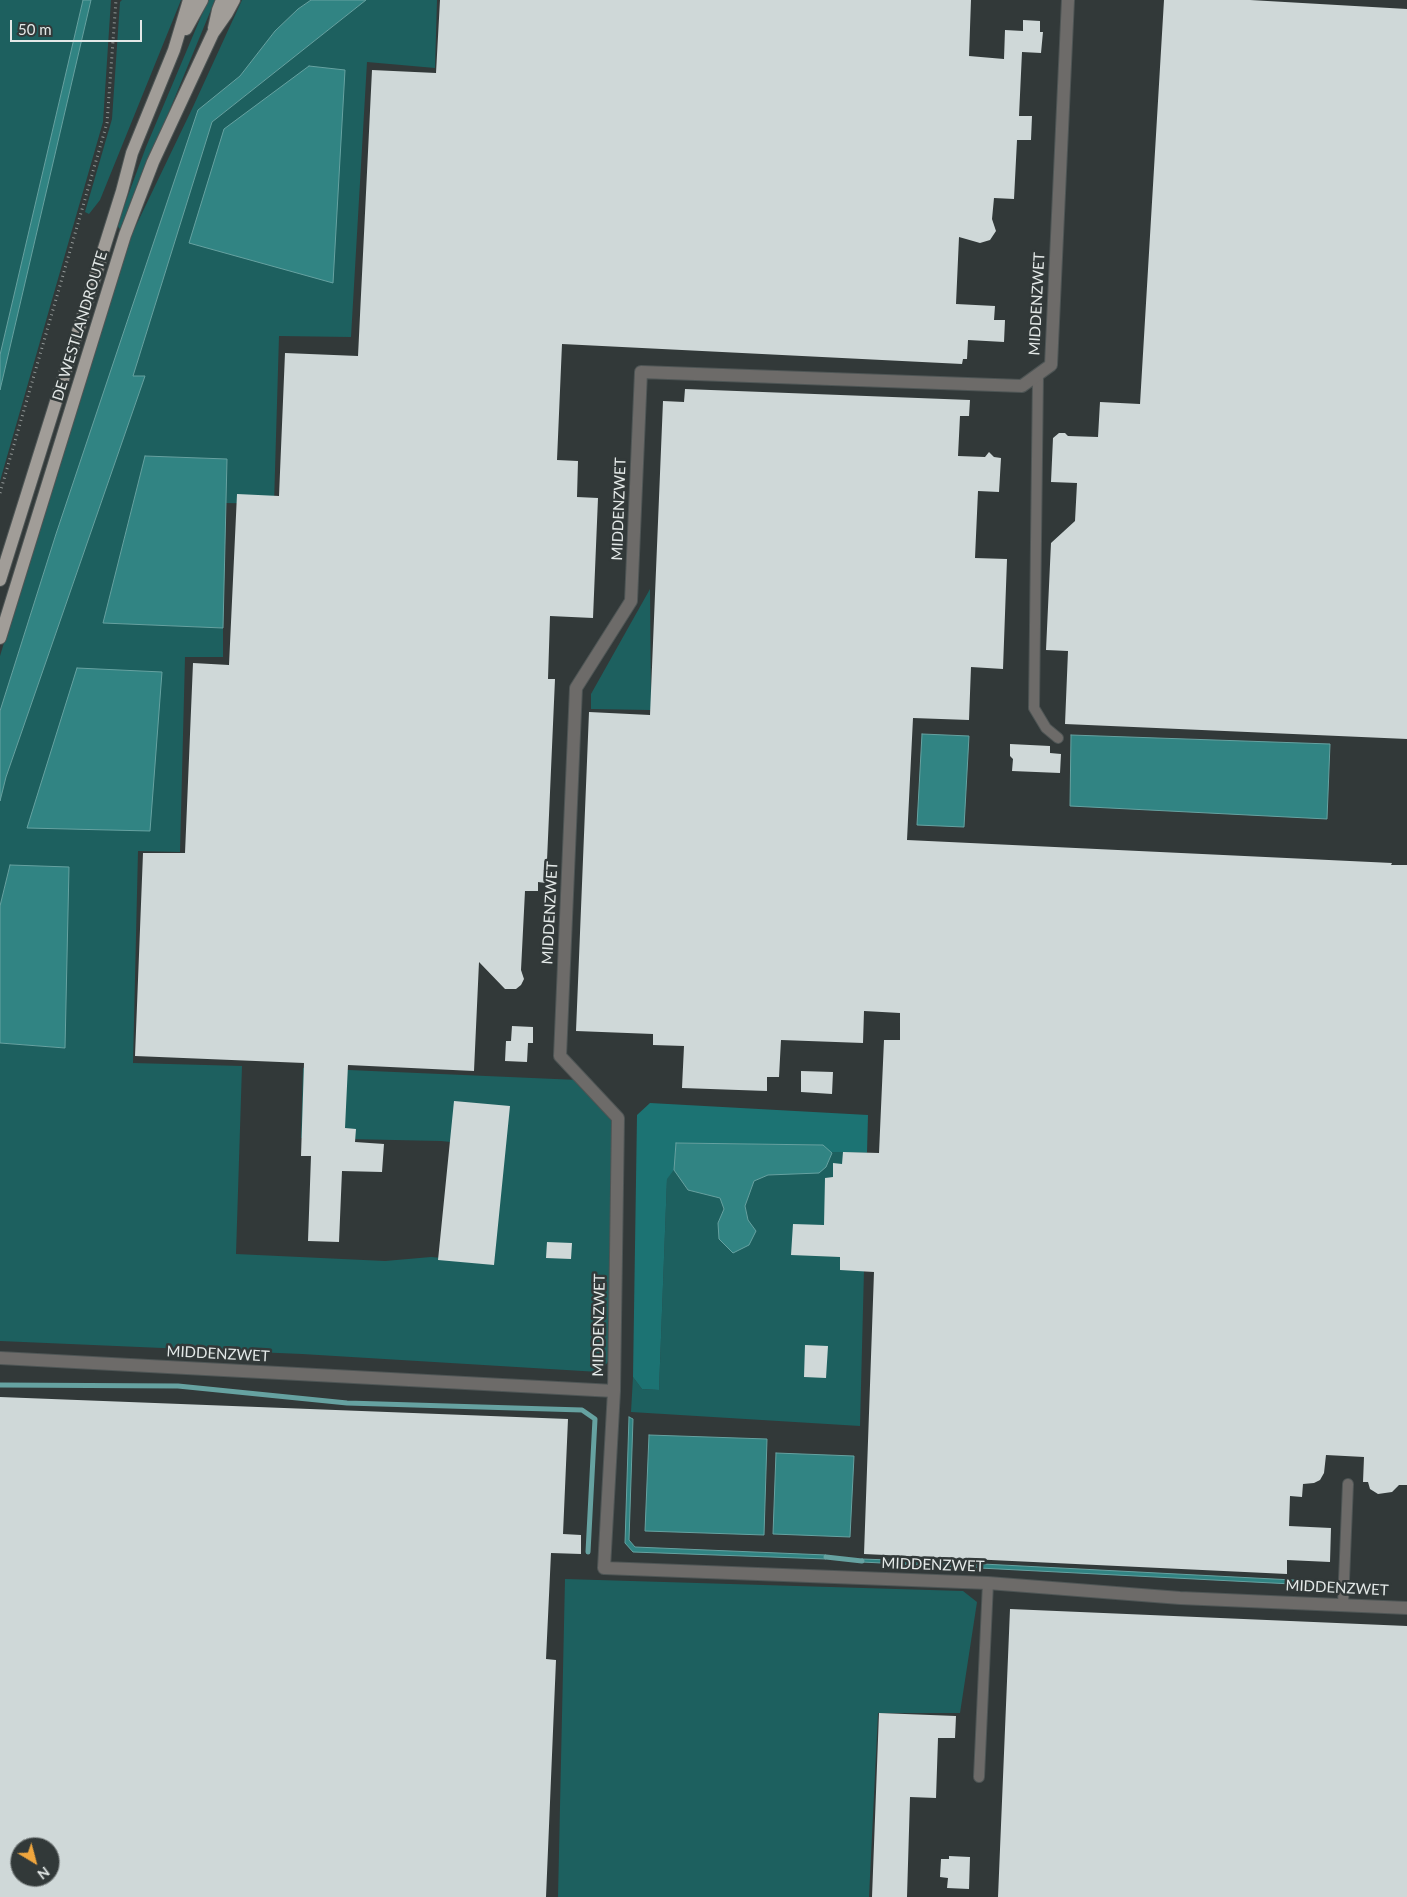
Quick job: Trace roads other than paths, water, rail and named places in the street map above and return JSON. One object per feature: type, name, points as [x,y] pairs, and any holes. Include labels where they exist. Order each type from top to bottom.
[{"type":"main road","name":"DE WESTLANDROUTE","points":[[0,580],[122,191],[132,153],[174,50],[189,0]]},
{"type":"main road","name":"DE WESTLANDROUTE","points":[[174,50],[202,0]]},
{"type":"main road","name":"DE WESTLANDROUTE","points":[[213,33],[222,0]]},
{"type":"main road","name":"DE WESTLANDROUTE","points":[[0,638],[125,235],[154,162],[213,33],[234,0]]},
{"type":"street","name":"MIDDENZWET","points":[[1068,0],[1051,365],[1022,386],[641,372],[631,601],[576,688],[560,1056],[618,1118],[614,1391],[604,1568],[988,1583],[1180,1598],[1407,1608]]},
{"type":"street","name":"MIDDENZWET","points":[[0,1358],[614,1391]]},
{"type":"lane","points":[[1038,375],[1034,708],[1046,728],[1058,738]]},
{"type":"lane","points":[[1343,1604],[1348,1484]]},
{"type":"lane","points":[[979,1777],[988,1583]]},
{"type":"waterway","points":[[0,1385],[178,1386],[347,1403],[582,1410],[595,1419],[588,1552]]},
{"type":"waterway","points":[[826,1557],[862,1561]]}]
